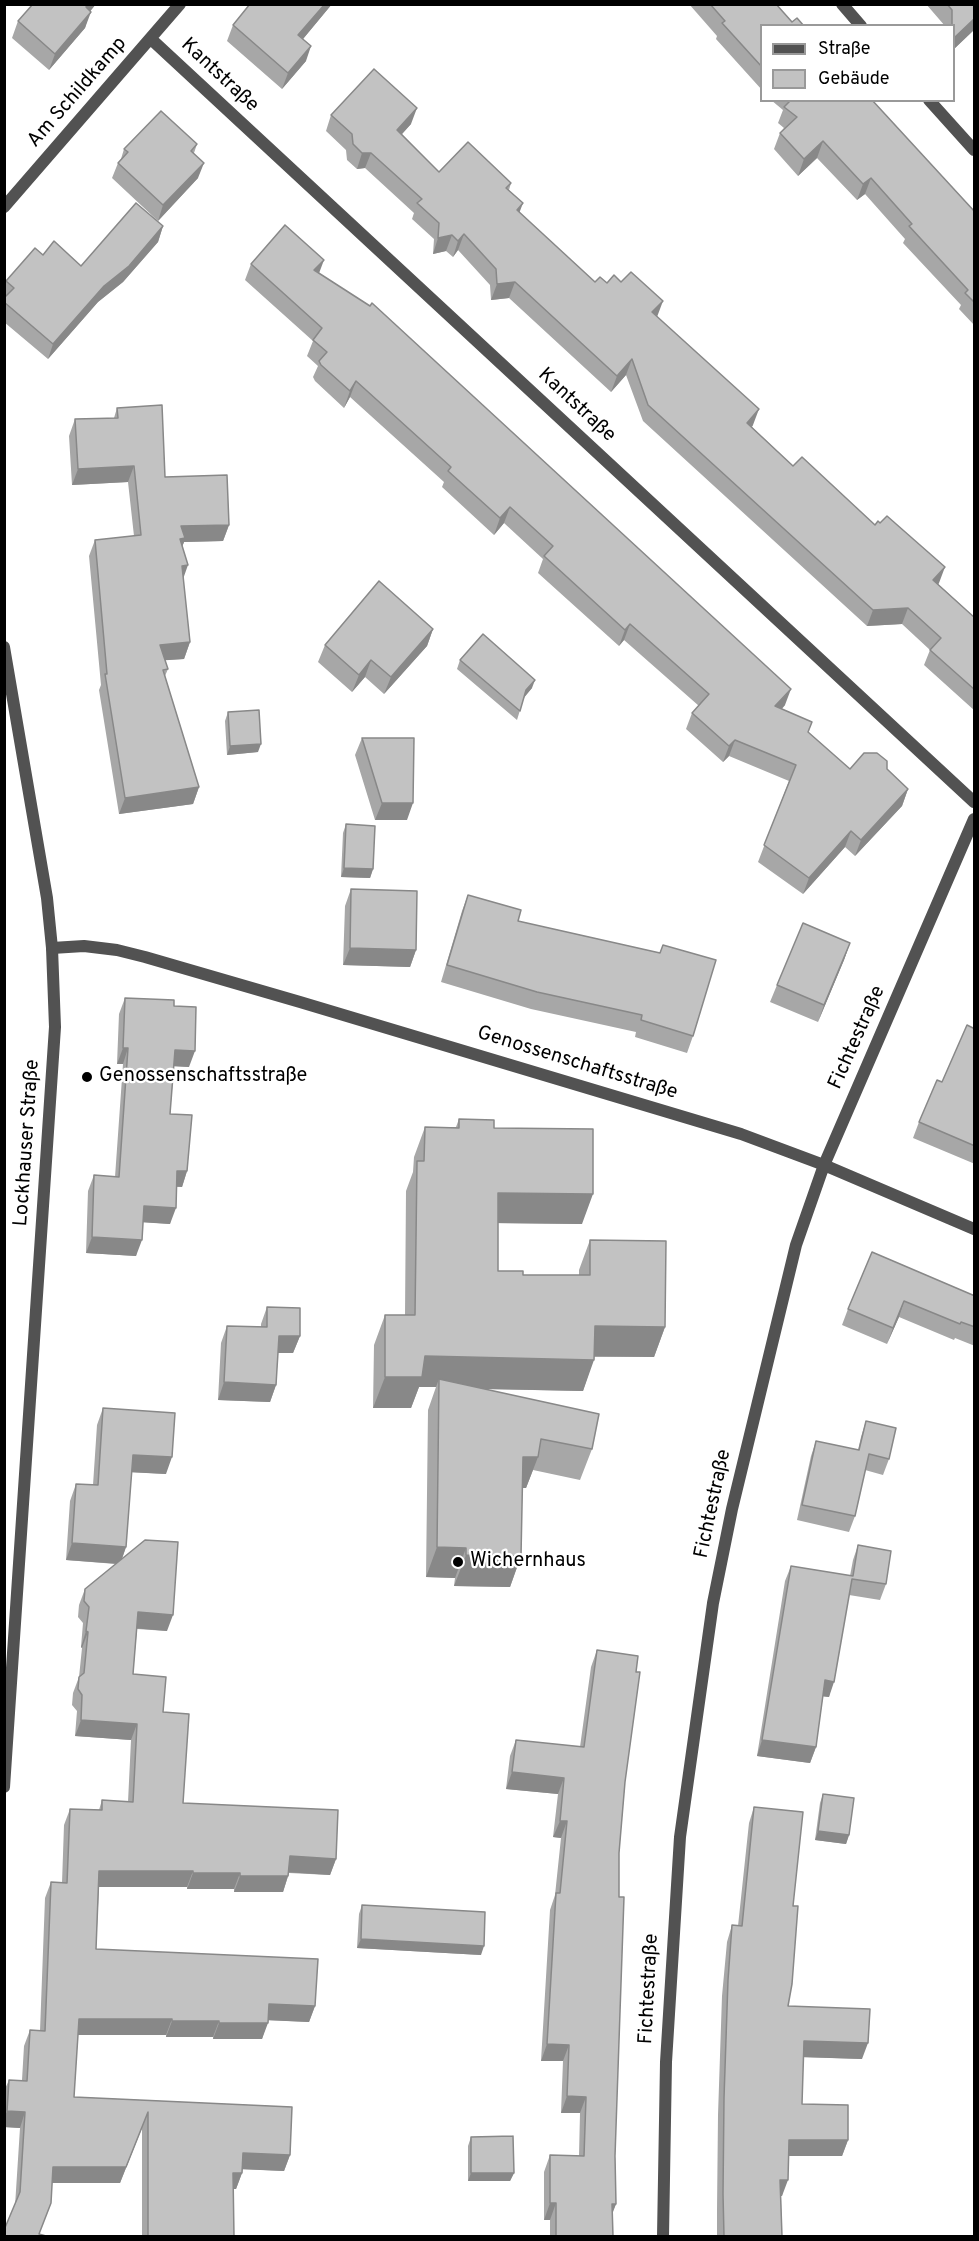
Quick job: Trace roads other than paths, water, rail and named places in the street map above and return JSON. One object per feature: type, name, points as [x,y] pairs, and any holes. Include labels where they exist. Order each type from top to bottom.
[{"type":"street","name":"Am Schildkamp","points":[[4,207],[180,4]]},
{"type":"street","points":[[842,4],[859,24]]},
{"type":"street","name":"Kantstraße","points":[[151,39],[975,802]]},
{"type":"street","points":[[932,102],[975,150]]},
{"type":"street","name":"Lockhauser Straße","points":[[4,647],[47,898],[52,948],[55,1027],[4,1787]]},
{"type":"street","name":"Fichtestraße","points":[[663,2236],[666,2062],[678,1860],[713,1603],[732,1509],[796,1245],[824,1165],[975,819]]},
{"type":"street","name":"Genossenschaftsstraße","points":[[52,948],[84,946],[117,950],[145,957],[741,1134],[824,1165],[975,1229]]},
{"type":"place","name":"Genossenschaftsstraße","points":[[87,1077]]},
{"type":"place","name":"Wichernhaus","points":[[458,1562]]}]
